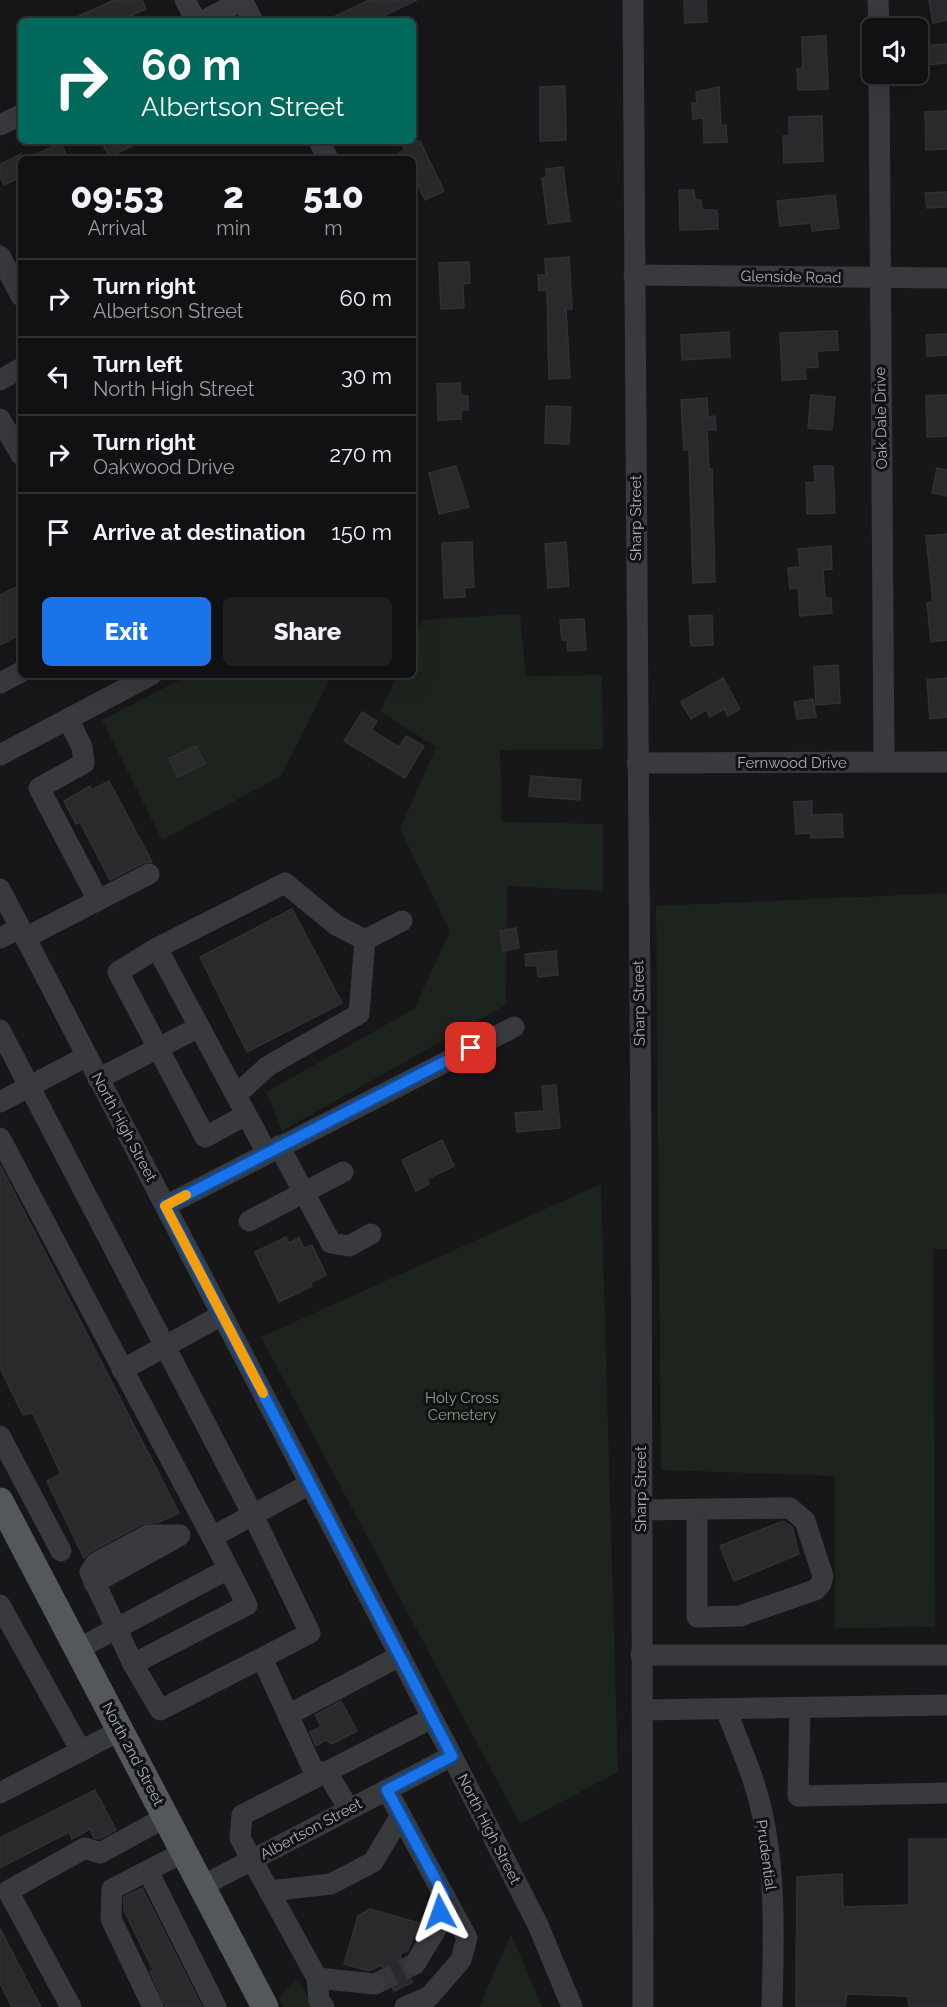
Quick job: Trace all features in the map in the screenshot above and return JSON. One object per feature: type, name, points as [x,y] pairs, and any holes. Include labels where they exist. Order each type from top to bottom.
[{"type":"main road","name":"North 2nd Street","points":[[0,1501],[265,2007]]},
{"type":"street","points":[[185,0],[194,18]]},
{"type":"street","points":[[209,18],[242,0],[252,18]]},
{"type":"street","name":"Sharp Street","points":[[633,0],[643,2007]]},
{"type":"street","points":[[878,0],[879,18]]},
{"type":"street","name":"Oak Dale Drive","points":[[879,84],[884,762]]},
{"type":"street","points":[[0,125],[18,116]]},
{"type":"street","points":[[0,256],[18,290]]},
{"type":"street","name":"Glenside Road","points":[[634,275],[947,278]]},
{"type":"street","points":[[0,380],[18,370]]},
{"type":"street","points":[[0,419],[18,450]]},
{"type":"street","points":[[0,683],[18,674]]},
{"type":"street","points":[[0,755],[146,678]]},
{"type":"street","points":[[68,719],[81,747],[84,763],[39,788],[98,900]]},
{"type":"street","name":"Fernwood Drive","points":[[637,763],[947,762]]},
{"type":"street","points":[[0,938],[23,933],[98,900],[149,874]]},
{"type":"street","points":[[246,1115],[205,1137],[118,972],[157,948],[285,883],[336,925],[365,940]]},
{"type":"street","name":"North High Street","points":[[0,889],[452,1756],[538,1925],[572,2007]]},
{"type":"street","points":[[365,940],[402,921]]},
{"type":"street","points":[[236,1095],[268,1066],[358,1014],[365,940]]},
{"type":"street","points":[[157,948],[246,1115],[305,1194],[331,1243],[349,1246],[371,1234]]},
{"type":"street","points":[[98,1078],[199,1027]]},
{"type":"street","points":[[165,1206],[514,1027]]},
{"type":"street","points":[[0,1030],[253,1515],[310,1633],[160,1710],[132,1664],[94,1583],[180,1535],[207,1530],[253,1515],[310,1484]]},
{"type":"street","points":[[0,1102],[87,1056]]},
{"type":"street","points":[[0,1138],[246,1605],[132,1664]]},
{"type":"street","points":[[249,1221],[343,1173]]},
{"type":"street","points":[[122,1370],[222,1315]]},
{"type":"street","points":[[0,1436],[61,1551]]},
{"type":"street","points":[[641,1510],[697,1509],[790,1508],[805,1521],[823,1576],[821,1584],[815,1590],[740,1616],[697,1617],[697,1509]]},
{"type":"street","points":[[78,1648],[228,1569]]},
{"type":"street","points":[[0,1605],[81,1751]]},
{"type":"street","points":[[641,1655],[947,1655]]},
{"type":"street","points":[[288,1715],[400,1656]]},
{"type":"street","points":[[262,1658],[288,1715],[321,1774],[349,1809]]},
{"type":"street","points":[[642,1710],[947,1705]]},
{"type":"street","points":[[800,1708],[798,1796],[947,1793]]},
{"type":"street","name":"Prudential","points":[[726,1710],[754,1784],[766,1844],[774,1924],[772,2007]]},
{"type":"street","points":[[324,2007],[319,2001],[317,1978],[240,1838],[242,1815],[432,1718]]},
{"type":"street","points":[[0,1793],[120,1730]]},
{"type":"street","name":"Albertson Street","points":[[202,1886],[452,1756]]},
{"type":"street","points":[[387,1790],[467,1938],[461,1960],[429,1996],[405,2007]]},
{"type":"street","points":[[269,1891],[331,1884],[373,1862],[401,1815]]},
{"type":"street","points":[[71,2007],[8,1891],[85,1848],[100,1853],[166,1817]]},
{"type":"street","points":[[153,2007],[111,1919],[112,1889],[184,1852]]},
{"type":"street","points":[[148,1871],[216,2007]]},
{"type":"street","points":[[415,1964],[436,1929],[444,1895]]},
{"type":"street","points":[[317,1978],[375,1984]]},
{"type":"green space","points":[[520,614],[526,676],[602,675],[603,749],[500,750],[502,822],[603,824],[603,891],[507,886],[506,1005],[282,1131],[266,1092],[414,1009],[450,931],[400,829],[436,747],[380,711],[396,678],[416,678],[416,634],[422,620]]},
{"type":"green space","points":[[183,678],[330,678],[281,776],[162,840],[102,720]]},
{"type":"green space","points":[[947,893],[947,1249],[933,1249],[935,1627],[835,1628],[835,1476],[661,1470],[656,906]]},
{"type":"green space","name":"Holy Cross Cemetery","points":[[601,1184],[618,1772],[520,1824],[261,1337]]},
{"type":"green space","points":[[511,1934],[542,2007],[479,2007]]},
{"type":"green space","points":[[298,1979],[313,2007],[283,2007],[279,1998]]},
{"type":"building","points":[[114,0],[142,0],[146,9],[126,18],[75,18]]},
{"type":"building","points":[[369,0],[417,0],[379,18],[331,18]]},
{"type":"building","points":[[684,0],[706,0],[707,22],[685,23]]},
{"type":"building","points":[[929,0],[947,0],[947,20],[933,23]]},
{"type":"building","points":[[826,36],[828,89],[798,90],[797,69],[803,68],[802,37]]},
{"type":"building","points":[[947,44],[947,63],[928,65],[928,46]]},
{"type":"building","points":[[565,86],[566,140],[540,141],[540,87]]},
{"type":"building","points":[[719,87],[721,126],[726,125],[727,142],[704,143],[703,118],[693,119],[692,103],[697,103],[696,92]]},
{"type":"building","points":[[947,111],[947,149],[926,150],[925,112]]},
{"type":"building","points":[[822,116],[823,161],[784,163],[783,136],[789,136],[789,117]]},
{"type":"building","points":[[416,141],[420,141],[444,191],[425,200],[416,181],[416,156],[394,156],[405,150],[402,144],[416,144]]},
{"type":"building","points":[[61,144],[67,156],[32,156]]},
{"type":"building","points":[[102,144],[137,144],[111,156],[108,156]]},
{"type":"building","points":[[21,154],[18,156],[18,178],[4,185],[0,176],[0,164]]},
{"type":"building","points":[[563,167],[570,221],[548,224],[542,178],[547,177],[546,169]]},
{"type":"building","points":[[679,190],[694,190],[695,200],[701,200],[702,210],[717,210],[718,229],[680,230]]},
{"type":"building","points":[[947,192],[947,207],[927,208],[925,193]]},
{"type":"building","points":[[835,195],[839,228],[812,231],[811,223],[780,226],[777,201]]},
{"type":"building","points":[[569,257],[572,309],[566,309],[570,378],[549,379],[547,290],[539,291],[538,275],[546,275],[545,259]]},
{"type":"building","points":[[469,262],[470,283],[463,284],[464,308],[441,309],[439,263]]},
{"type":"building","points":[[837,331],[838,350],[817,351],[818,367],[805,368],[806,379],[782,380],[780,333]]},
{"type":"building","points":[[729,332],[730,357],[682,360],[681,335]]},
{"type":"building","points":[[947,334],[947,355],[927,356],[926,335]]},
{"type":"building","points":[[460,383],[461,396],[468,396],[468,410],[461,410],[461,419],[438,420],[437,384]]},
{"type":"building","points":[[811,395],[835,397],[832,430],[808,428]]},
{"type":"building","points":[[947,395],[947,436],[927,437],[926,396]]},
{"type":"building","points":[[707,398],[708,417],[715,416],[716,430],[707,430],[709,469],[712,469],[715,582],[693,583],[689,450],[684,450],[681,400]]},
{"type":"building","points":[[546,406],[571,407],[569,444],[545,443]]},
{"type":"building","points":[[456,466],[469,507],[439,514],[429,473]]},
{"type":"building","points":[[814,466],[833,466],[835,513],[807,514],[806,483],[815,482]]},
{"type":"building","points":[[937,468],[947,470],[947,496],[932,493]]},
{"type":"building","points":[[947,534],[947,640],[931,642],[927,603],[933,602],[926,536]]},
{"type":"building","points":[[472,542],[474,587],[464,588],[465,597],[444,598],[442,543]]},
{"type":"building","points":[[566,542],[569,586],[548,588],[545,544]]},
{"type":"building","points":[[831,546],[832,569],[823,570],[825,598],[831,598],[832,613],[800,616],[798,588],[790,589],[788,568],[800,567],[798,549]]},
{"type":"building","points":[[18,586],[18,636],[0,645],[0,595]]},
{"type":"building","points":[[712,615],[713,645],[691,646],[689,616]]},
{"type":"building","points":[[584,619],[586,650],[568,651],[567,640],[562,640],[560,620]]},
{"type":"building","points":[[838,665],[840,703],[816,705],[814,667]]},
{"type":"building","points":[[723,678],[740,709],[728,716],[724,709],[710,717],[706,710],[691,719],[681,702]]},
{"type":"building","points":[[947,678],[947,717],[930,719],[927,680]]},
{"type":"building","points":[[813,699],[816,717],[797,719],[794,702]]},
{"type":"building","points":[[362,712],[377,721],[371,730],[399,747],[406,736],[424,746],[405,778],[344,741]]},
{"type":"building","points":[[196,746],[205,764],[178,777],[169,758]]},
{"type":"building","points":[[531,776],[581,780],[580,800],[529,796]]},
{"type":"building","points":[[109,781],[152,862],[143,863],[110,880],[80,822],[76,824],[64,801],[90,786],[92,790]]},
{"type":"building","points":[[812,801],[812,815],[842,814],[843,837],[811,838],[811,833],[796,834],[794,802]]},
{"type":"building","points":[[292,909],[342,1003],[247,1052],[200,957]]},
{"type":"building","points":[[516,928],[519,948],[503,951],[500,931]]},
{"type":"building","points":[[556,951],[558,975],[538,977],[537,965],[526,966],[525,954]]},
{"type":"building","points":[[556,1085],[560,1128],[517,1132],[515,1113],[544,1111],[542,1086]]},
{"type":"building","points":[[442,1140],[454,1166],[427,1179],[429,1184],[416,1191],[402,1160]]},
{"type":"building","points":[[0,1165],[179,1513],[159,1522],[142,1524],[90,1552],[84,1558],[47,1481],[61,1474],[33,1413],[23,1415],[0,1368]]},
{"type":"building","points":[[286,1237],[289,1243],[299,1238],[304,1248],[312,1245],[326,1275],[310,1283],[312,1286],[279,1302],[255,1252]]},
{"type":"building","points":[[783,1521],[792,1527],[799,1554],[734,1581],[720,1546]]},
{"type":"building","points":[[341,1701],[357,1731],[332,1744],[326,1740],[316,1746],[310,1732],[321,1727],[315,1715]]},
{"type":"building","points":[[95,1790],[116,1830],[99,1839],[94,1838],[90,1829],[72,1839],[69,1832],[0,1868],[0,1838]]},
{"type":"building","points":[[909,1839],[947,1839],[947,2007],[909,2007],[908,1996],[847,1994],[845,2007],[796,2007],[797,1877],[842,1874],[843,1907],[909,1905]]},
{"type":"building","points":[[142,1888],[202,2007],[166,2007],[150,1972],[153,1970],[124,1910],[124,1897]]},
{"type":"building","points":[[370,1909],[419,1923],[408,1950],[400,1954],[404,1970],[413,1982],[394,1991],[381,1965],[369,1971],[344,1964],[358,1916]]},
{"type":"building","points":[[0,1928],[41,2007],[12,2007],[0,1983]]},
{"type":"tunnel","points":[[375,1984],[415,1964]]},
{"type":"slow traffic","points":[[186,1195],[165,1206],[263,1393]]},
{"type":"route","points":[[440,1912],[444,1895],[387,1790],[452,1756],[165,1206],[471,1048]]}]
